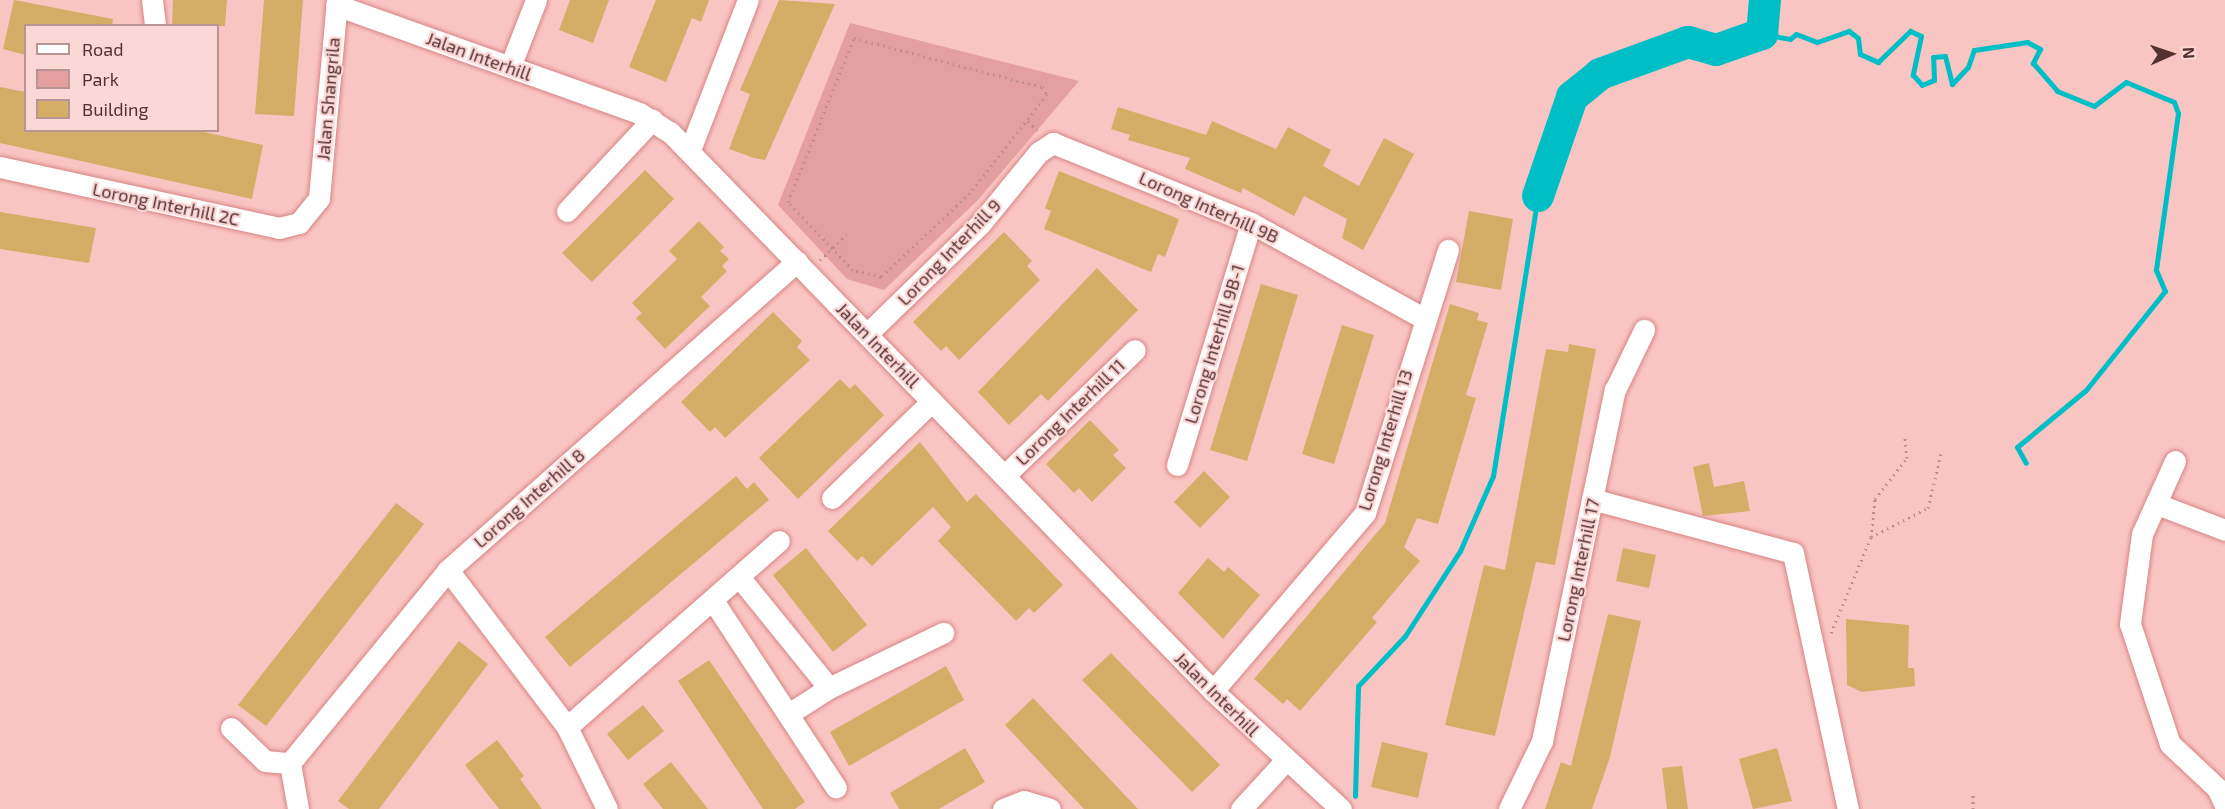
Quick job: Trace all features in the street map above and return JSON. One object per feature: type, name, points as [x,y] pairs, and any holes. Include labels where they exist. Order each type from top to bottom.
[{"type":"street","points":[[510,67],[536,0]]},
{"type":"street","points":[[690,150],[748,0]]},
{"type":"street","points":[[148,1],[154,24]]},
{"type":"street","name":"Jalan Interhill","points":[[336,3],[652,120],[690,150],[1212,691],[1284,762],[1341,809]]},
{"type":"street","name":"Jalan Shangrila","points":[[319,198],[336,3]]},
{"type":"street","points":[[567,211],[652,120]]},
{"type":"street","name":"Lorong Interhill 9B","points":[[1053,143],[1251,223],[1423,318]]},
{"type":"street","name":"Lorong Interhill 9","points":[[867,334],[981,223],[1039,152],[1053,143]]},
{"type":"street","name":"Lorong Interhill 2C","points":[[0,167],[279,228],[310,214],[319,198]]},
{"type":"street","name":"Lorong Interhill 9B-1","points":[[1177,465],[1251,223]]},
{"type":"street","name":"Lorong Interhill 13","points":[[1212,691],[1365,513],[1423,318],[1448,250]]},
{"type":"street","name":"Lorong Interhill 8","points":[[290,764],[448,570],[803,267]]},
{"type":"street","name":"Lorong Interhill 17","points":[[1509,809],[1542,741],[1615,390],[1644,330]]},
{"type":"street","name":"Lorong Interhill 11","points":[[1005,475],[1135,350]]},
{"type":"street","points":[[832,498],[932,401]]},
{"type":"street","points":[[2175,461],[2142,534],[2133,584],[2132,636],[2170,744],[2217,788],[2225,805]]},
{"type":"street","points":[[1592,499],[1793,553],[1848,809]]},
{"type":"street","points":[[2157,504],[2225,530]]},
{"type":"street","points":[[567,727],[714,602],[779,541]]},
{"type":"street","points":[[448,570],[567,727],[607,809]]},
{"type":"street","points":[[740,578],[829,688]]},
{"type":"street","points":[[714,602],[790,713],[836,788]]},
{"type":"street","points":[[790,713],[829,688],[943,633]]},
{"type":"street","points":[[231,728],[265,761],[290,764],[298,809]]},
{"type":"street","points":[[1241,809],[1284,762]]},
{"type":"street","points":[[1003,809],[1024,801],[1050,809]]},
{"type":"path","points":[[854,38],[1046,90],[1046,98],[970,193],[884,276],[853,270],[832,249],[788,202],[854,38]]},
{"type":"path","points":[[803,267],[832,249],[847,234]]},
{"type":"path","points":[[1817,665],[1871,537],[1875,500],[1907,458],[1905,438]]},
{"type":"path","points":[[1871,537],[1928,508],[1941,454]]},
{"type":"path","points":[[1973,792],[1973,809]]},
{"type":"green space","points":[[850,23],[1079,81],[978,200],[884,290],[847,279],[778,205]]},
{"type":"building","points":[[14,0],[113,19],[112,24],[24,24],[24,54],[3,49]]},
{"type":"building","points":[[173,0],[227,0],[225,26],[172,24]]},
{"type":"building","points":[[264,0],[303,0],[294,116],[255,114]]},
{"type":"building","points":[[570,0],[609,0],[593,43],[559,30]]},
{"type":"building","points":[[656,0],[709,0],[701,22],[692,18],[666,82],[629,67]]},
{"type":"building","points":[[779,0],[835,4],[765,160],[729,149],[750,94],[740,90]]},
{"type":"building","points":[[0,87],[24,92],[24,132],[204,132],[263,145],[252,199],[0,143]]},
{"type":"building","points":[[1118,107],[1206,135],[1212,121],[1276,149],[1288,127],[1331,150],[1323,166],[1359,186],[1384,138],[1414,154],[1363,250],[1342,238],[1347,219],[1304,196],[1294,216],[1243,188],[1241,193],[1185,169],[1190,158],[1128,140],[1130,135],[1111,129]]},
{"type":"building","points":[[645,170],[674,199],[592,282],[562,253]]},
{"type":"building","points":[[1059,171],[1179,219],[1165,257],[1158,254],[1151,272],[1044,229],[1051,211],[1045,208]]},
{"type":"building","points":[[1469,211],[1513,219],[1501,290],[1456,282]]},
{"type":"building","points":[[0,212],[96,228],[89,263],[0,249]]},
{"type":"building","points":[[699,221],[724,247],[720,251],[729,259],[722,266],[727,271],[701,297],[710,306],[665,349],[636,318],[642,313],[632,303],[677,259],[669,251]]},
{"type":"building","points":[[1004,232],[1032,261],[1027,266],[1040,280],[959,360],[946,346],[941,351],[913,322]]},
{"type":"building","points":[[1097,268],[1138,310],[1048,401],[1041,394],[1009,425],[978,392]]},
{"type":"building","points":[[1261,284],[1298,295],[1247,461],[1210,450]]},
{"type":"building","points":[[1450,304],[1479,313],[1477,320],[1488,323],[1466,395],[1476,398],[1438,524],[1417,518],[1404,547],[1420,561],[1372,618],[1377,622],[1300,711],[1287,699],[1283,704],[1254,679],[1385,523]]},
{"type":"building","points":[[773,312],[802,341],[797,347],[810,360],[725,438],[715,427],[710,432],[681,402]]},
{"type":"building","points":[[1342,325],[1374,335],[1334,464],[1302,454]]},
{"type":"building","points":[[1569,344],[1596,349],[1555,565],[1536,562],[1495,736],[1445,725],[1484,565],[1505,570],[1546,349],[1568,352]]},
{"type":"building","points":[[840,379],[850,389],[855,384],[884,415],[798,499],[759,458]]},
{"type":"building","points":[[1090,420],[1119,450],[1113,455],[1126,468],[1092,502],[1079,488],[1074,493],[1046,464]]},
{"type":"building","points":[[920,442],[967,502],[976,494],[1063,585],[1034,613],[1029,608],[1016,621],[938,541],[951,527],[933,507],[872,566],[862,556],[857,561],[828,531]]},
{"type":"building","points":[[1709,463],[1714,487],[1744,481],[1750,511],[1703,516],[1693,467]]},
{"type":"building","points":[[1204,471],[1230,497],[1200,528],[1174,502]]},
{"type":"building","points":[[736,476],[747,489],[754,482],[769,500],[570,667],[545,637]]},
{"type":"building","points":[[396,503],[424,524],[266,726],[238,705]]},
{"type":"building","points":[[806,548],[867,625],[833,652],[773,575]]},
{"type":"building","points":[[1623,548],[1656,555],[1649,588],[1616,581]]},
{"type":"building","points":[[1208,558],[1224,572],[1228,567],[1260,595],[1223,639],[1178,593]]},
{"type":"building","points":[[1608,614],[1641,621],[1610,757],[1592,809],[1545,809],[1561,762],[1571,766]]},
{"type":"building","points":[[1846,619],[1909,625],[1908,668],[1914,668],[1915,686],[1862,692],[1847,685]]},
{"type":"building","points":[[459,641],[488,664],[379,809],[349,809],[338,801]]},
{"type":"building","points":[[1111,653],[1220,765],[1192,792],[1082,680]]},
{"type":"building","points":[[709,660],[805,802],[795,809],[763,809],[678,681]]},
{"type":"building","points":[[946,666],[964,700],[849,766],[830,732]]},
{"type":"building","points":[[1033,698],[1138,809],[1084,809],[1005,725]]},
{"type":"building","points":[[643,705],[664,731],[628,760],[607,734]]},
{"type":"building","points":[[497,740],[524,776],[520,779],[542,809],[499,809],[465,765]]},
{"type":"building","points":[[1382,742],[1428,753],[1418,798],[1371,787]]},
{"type":"building","points":[[965,748],[985,782],[939,809],[899,809],[890,793]]},
{"type":"building","points":[[1777,748],[1792,801],[1753,809],[1739,759]]},
{"type":"building","points":[[671,762],[708,809],[663,809],[643,784]]},
{"type":"building","points":[[1682,766],[1688,809],[1667,809],[1662,768]]},
{"type":"waterway","points":[[1538,196],[1572,97],[1600,74],[1688,42],[1716,50],[1762,34],[1765,0]]},
{"type":"waterway","points":[[1762,34],[1790,39],[1796,34],[1817,42],[1849,31],[1858,38],[1860,54],[1878,62],[1910,31],[1921,36],[1913,75],[1922,85],[1934,80],[1933,57],[1945,56],[1952,84],[1968,67],[1974,50],[2027,42],[2040,49],[2033,63],[2057,91],[2094,106],[2126,82],[2174,102],[2178,113],[2156,270],[2165,291],[2086,390],[2017,447],[2026,463]]},
{"type":"waterway","points":[[1355,796],[1358,686],[1405,636],[1460,551],[1493,476],[1538,196]]}]
